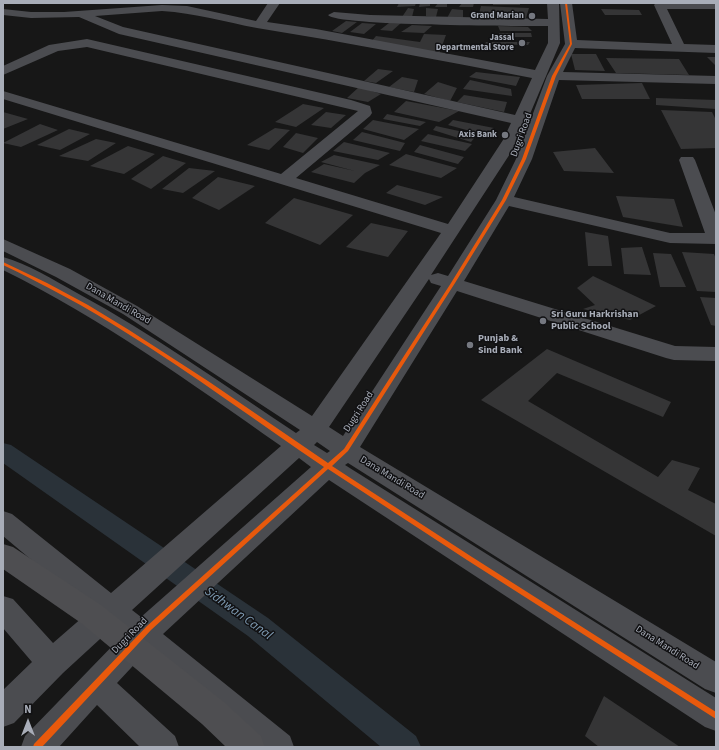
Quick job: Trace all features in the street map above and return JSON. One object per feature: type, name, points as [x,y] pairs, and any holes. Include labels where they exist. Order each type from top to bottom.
[{"type":"highway","points":[[3,555],[91,614],[213,713],[249,747]]},
{"type":"street","points":[[260,24],[274,3]]},
{"type":"street","name":"Dugri Road","points":[[41,746],[96,684],[146,632],[245,540],[346,450],[453,283],[504,200],[524,159],[547,76],[554,43],[553,3]]},
{"type":"street","points":[[566,3],[571,44],[716,49]]},
{"type":"street","points":[[316,33],[341,8],[329,4]]},
{"type":"street","points":[[680,48],[659,4],[716,6]]},
{"type":"street","points":[[3,12],[31,15],[78,14],[188,6],[260,24],[547,76],[716,80]]},
{"type":"street","points":[[78,14],[119,30],[520,121]]},
{"type":"street","points":[[334,15],[373,14],[388,20],[554,23]]},
{"type":"street","points":[[363,42],[388,20]]},
{"type":"street","points":[[3,71],[50,48],[63,44],[87,43],[351,104],[364,109],[365,113],[284,180]]},
{"type":"street","name":"Dugri Road","points":[[3,712],[52,663],[307,438],[452,231],[511,140],[520,121],[547,76],[571,44]]},
{"type":"street","points":[[3,94],[452,231]]},
{"type":"street","points":[[504,200],[670,238],[716,239],[687,160]]},
{"type":"street","name":"Dana Mandi Road","points":[[3,244],[63,273],[130,310],[307,438],[346,450],[716,679]]},
{"type":"street","points":[[3,263],[45,282],[145,343],[307,438],[328,466],[716,716]]},
{"type":"street","points":[[422,274],[674,353],[716,354]]},
{"type":"street","points":[[3,521],[146,632],[278,747]]},
{"type":"street","points":[[3,608],[52,663]]},
{"type":"street","points":[[96,684],[163,747]]},
{"type":"building","points":[[399,3],[416,3],[415,6],[397,7]]},
{"type":"building","points":[[420,3],[430,3],[430,6],[419,7]]},
{"type":"building","points":[[438,3],[447,3],[447,7],[435,7]]},
{"type":"building","points":[[462,3],[474,3],[473,7],[459,7]]},
{"type":"building","points":[[493,3],[520,3],[520,5],[493,5]]},
{"type":"building","points":[[481,6],[529,8],[526,18],[478,17]]},
{"type":"building","points":[[408,8],[414,9],[412,17],[402,17]]},
{"type":"building","points":[[426,8],[438,9],[436,17],[426,16]]},
{"type":"building","points":[[452,9],[463,10],[463,18],[447,18]]},
{"type":"building","points":[[601,9],[639,10],[642,15],[605,15]]},
{"type":"building","points":[[346,21],[357,22],[342,33],[332,31]]},
{"type":"building","points":[[362,23],[376,24],[364,34],[350,32]]},
{"type":"building","points":[[389,23],[401,23],[392,31],[380,30]]},
{"type":"building","points":[[412,25],[432,26],[424,33],[401,32]]},
{"type":"building","points":[[498,26],[528,27],[532,31],[500,31]]},
{"type":"building","points":[[499,33],[531,33],[532,37],[500,37]]},
{"type":"building","points":[[424,34],[446,35],[439,54],[371,42],[376,36],[420,42]]},
{"type":"building","points":[[486,42],[530,42],[528,45],[485,44]]},
{"type":"building","points":[[571,54],[596,54],[605,71],[575,70]]},
{"type":"building","points":[[707,57],[716,57],[716,66]]},
{"type":"building","points":[[606,58],[679,59],[689,75],[616,73]]},
{"type":"building","points":[[378,69],[393,71],[376,83],[364,81]]},
{"type":"building","points":[[476,72],[520,77],[516,86],[469,77]]},
{"type":"building","points":[[402,77],[418,80],[414,92],[389,87]]},
{"type":"building","points":[[470,80],[511,89],[512,96],[463,89]]},
{"type":"building","points":[[438,82],[457,88],[450,101],[424,94]]},
{"type":"building","points":[[642,83],[650,99],[582,99],[576,85]]},
{"type":"building","points":[[359,87],[381,94],[368,102],[347,98]]},
{"type":"building","points":[[464,95],[507,102],[504,112],[457,102]]},
{"type":"building","points":[[656,98],[716,100],[716,109],[656,105]]},
{"type":"building","points":[[406,101],[459,111],[439,122],[394,112]]},
{"type":"building","points":[[303,104],[324,108],[296,127],[275,122]]},
{"type":"building","points":[[661,110],[712,112],[716,120],[716,148],[681,149]]},
{"type":"building","points":[[3,112],[28,119],[3,129]]},
{"type":"building","points":[[326,112],[346,115],[331,128],[311,125]]},
{"type":"building","points":[[387,114],[426,122],[420,126],[383,119]]},
{"type":"building","points":[[373,120],[419,129],[404,140],[363,129]]},
{"type":"building","points":[[453,120],[494,128],[485,135],[448,125]]},
{"type":"building","points":[[40,124],[58,130],[21,147],[3,143]]},
{"type":"building","points":[[436,126],[477,135],[471,142],[433,130]]},
{"type":"building","points":[[275,128],[290,130],[269,150],[247,145]]},
{"type":"building","points":[[69,129],[90,134],[60,150],[37,145]]},
{"type":"building","points":[[362,132],[405,143],[400,151],[353,140]]},
{"type":"building","points":[[296,133],[318,138],[303,153],[283,147]]},
{"type":"building","points":[[428,134],[472,144],[465,151],[421,141]]},
{"type":"building","points":[[96,139],[116,143],[88,161],[59,156]]},
{"type":"building","points":[[344,142],[390,153],[378,160],[333,151]]},
{"type":"building","points":[[420,145],[464,157],[458,164],[414,152]]},
{"type":"building","points":[[128,146],[155,154],[124,174],[90,166]]},
{"type":"building","points":[[595,148],[614,173],[564,171],[553,152]]},
{"type":"building","points":[[406,154],[457,168],[441,178],[389,165]]},
{"type":"building","points":[[334,155],[380,165],[365,173],[354,183],[311,172],[324,164],[355,171],[321,162]]},
{"type":"building","points":[[163,156],[186,163],[151,189],[131,179]]},
{"type":"building","points":[[189,168],[215,171],[183,193],[162,189]]},
{"type":"building","points":[[218,177],[255,186],[219,210],[192,198]]},
{"type":"building","points":[[397,185],[443,197],[425,205],[386,193]]},
{"type":"building","points":[[616,196],[674,199],[683,227],[623,217]]},
{"type":"building","points":[[294,198],[353,215],[320,245],[265,223]]},
{"type":"building","points":[[371,223],[408,231],[388,257],[346,247]]},
{"type":"building","points":[[585,232],[608,236],[612,266],[588,266]]},
{"type":"building","points":[[642,247],[651,275],[624,274],[621,248]]},
{"type":"building","points":[[682,252],[714,254],[716,259],[716,292],[697,291]]},
{"type":"building","points":[[653,253],[671,254],[686,287],[660,287]]},
{"type":"building","points":[[593,276],[656,306],[630,320],[583,309],[595,305],[577,288]]},
{"type":"building","points":[[700,297],[716,298],[716,326],[711,325]]},
{"type":"building","points":[[547,349],[671,402],[663,417],[557,373],[528,401],[658,477],[672,460],[700,468],[688,490],[716,504],[716,536],[481,400]]},
{"type":"building","points":[[604,696],[680,747],[599,747],[585,736]]},
{"type":"waterway","name":"Sidhwan Canal","points":[[3,451],[258,627],[405,747]]},
{"type":"cycle path","points":[[37,747],[149,628],[346,450],[453,283],[504,200],[524,159],[554,76],[571,44],[566,3]]},
{"type":"cycle path","points":[[3,263],[86,306],[167,356],[323,463],[469,559],[716,716]]},
{"type":"place","name":"Grand Marian","points":[[532,16]]},
{"type":"place","name":"Jassal Departmental Store","points":[[522,43]]},
{"type":"place","name":"Axis Bank","points":[[505,135]]},
{"type":"place","name":"Sri Guru Harkrishan Public School","points":[[543,321]]},
{"type":"place","name":"Punjab & Sind Bank","points":[[470,345]]}]
